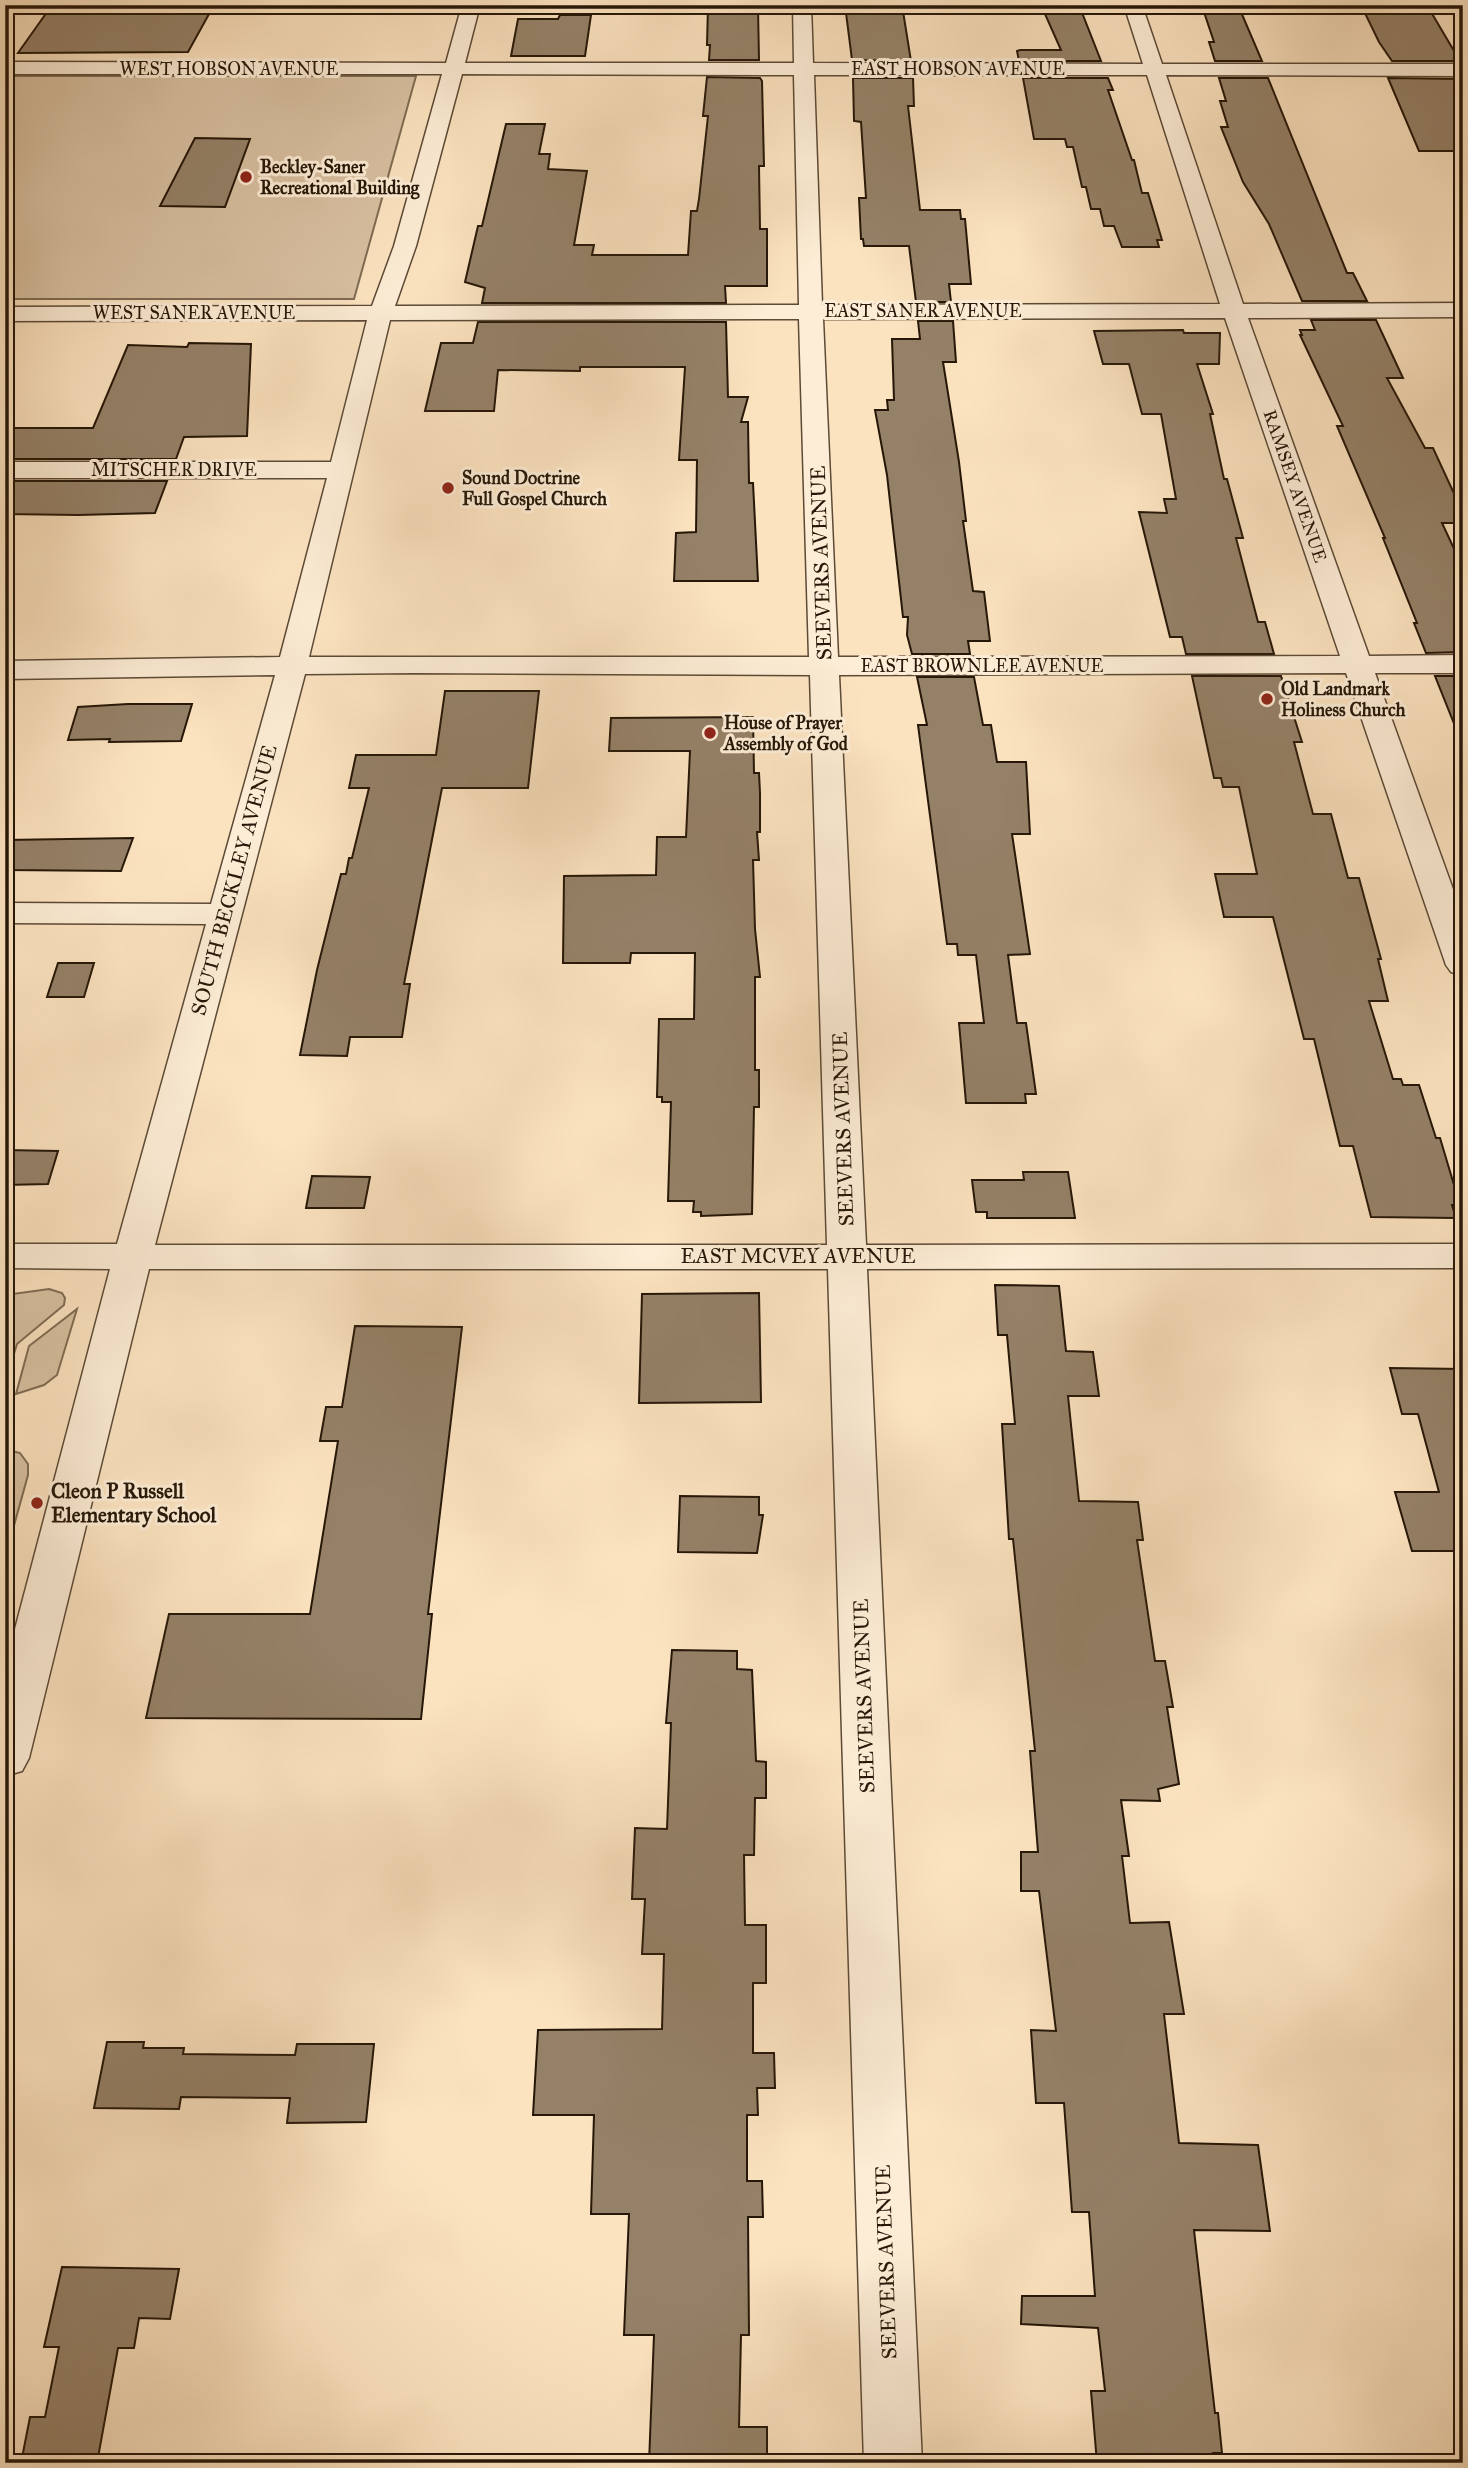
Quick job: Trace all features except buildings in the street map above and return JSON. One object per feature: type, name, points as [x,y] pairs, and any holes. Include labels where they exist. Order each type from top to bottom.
[{"type":"street","name":"SOUTH BECKLEY AVENUE","points":[[5,1758],[133,1258],[292,666],[383,313],[405,246],[471,5]]},
{"type":"street","name":"SEEVERS AVENUE","points":[[802,5],[811,311],[893,2463]]},
{"type":"street","name":"RAMSEY AVENUE","points":[[1133,5],[1234,310],[1463,965]]},
{"type":"street","name":"WEST HOBSON AVENUE","points":[[5,68],[453,68]]},
{"type":"street","name":"EAST HOBSON AVENUE","points":[[453,68],[1463,70]]},
{"type":"street","name":"EAST SANER AVENUE","points":[[383,313],[1463,310]]},
{"type":"street","name":"WEST SANER AVENUE","points":[[5,314],[383,313]]},
{"type":"street","name":"MITSCHER DRIVE","points":[[5,470],[342,470]]},
{"type":"street","name":"EAST BROWNLEE AVENUE","points":[[5,670],[292,666],[1463,664]]},
{"type":"street","points":[[5,913],[226,914]]},
{"type":"street","name":"EAST MCVEY AVENUE","points":[[5,1256],[1463,1256]]},
{"type":"shaded area","points":[[5,76],[416,76],[354,299],[5,299]]},
{"type":"shaded area","points":[[49,1289],[62,1293],[65,1298],[64,1305],[17,1344],[5,1383],[5,1295]]},
{"type":"shaded area","points":[[77,1309],[57,1375],[44,1385],[16,1394],[29,1346]]},
{"type":"shaded area","points":[[5,1449],[20,1453],[28,1464],[28,1475],[5,1558]]},
{"type":"place","name":"Beckley-Saner Recreational Building","points":[[246,177]]},
{"type":"place","name":"Sound Doctrine Full Gospel Church","points":[[448,488]]},
{"type":"place","name":"Old Landmark Holiness Church","points":[[1267,699]]},
{"type":"place","name":"House of Prayer Assembly of God","points":[[710,733]]},
{"type":"place","name":"Cleon P Russell Elementary School","points":[[37,1503]]}]
